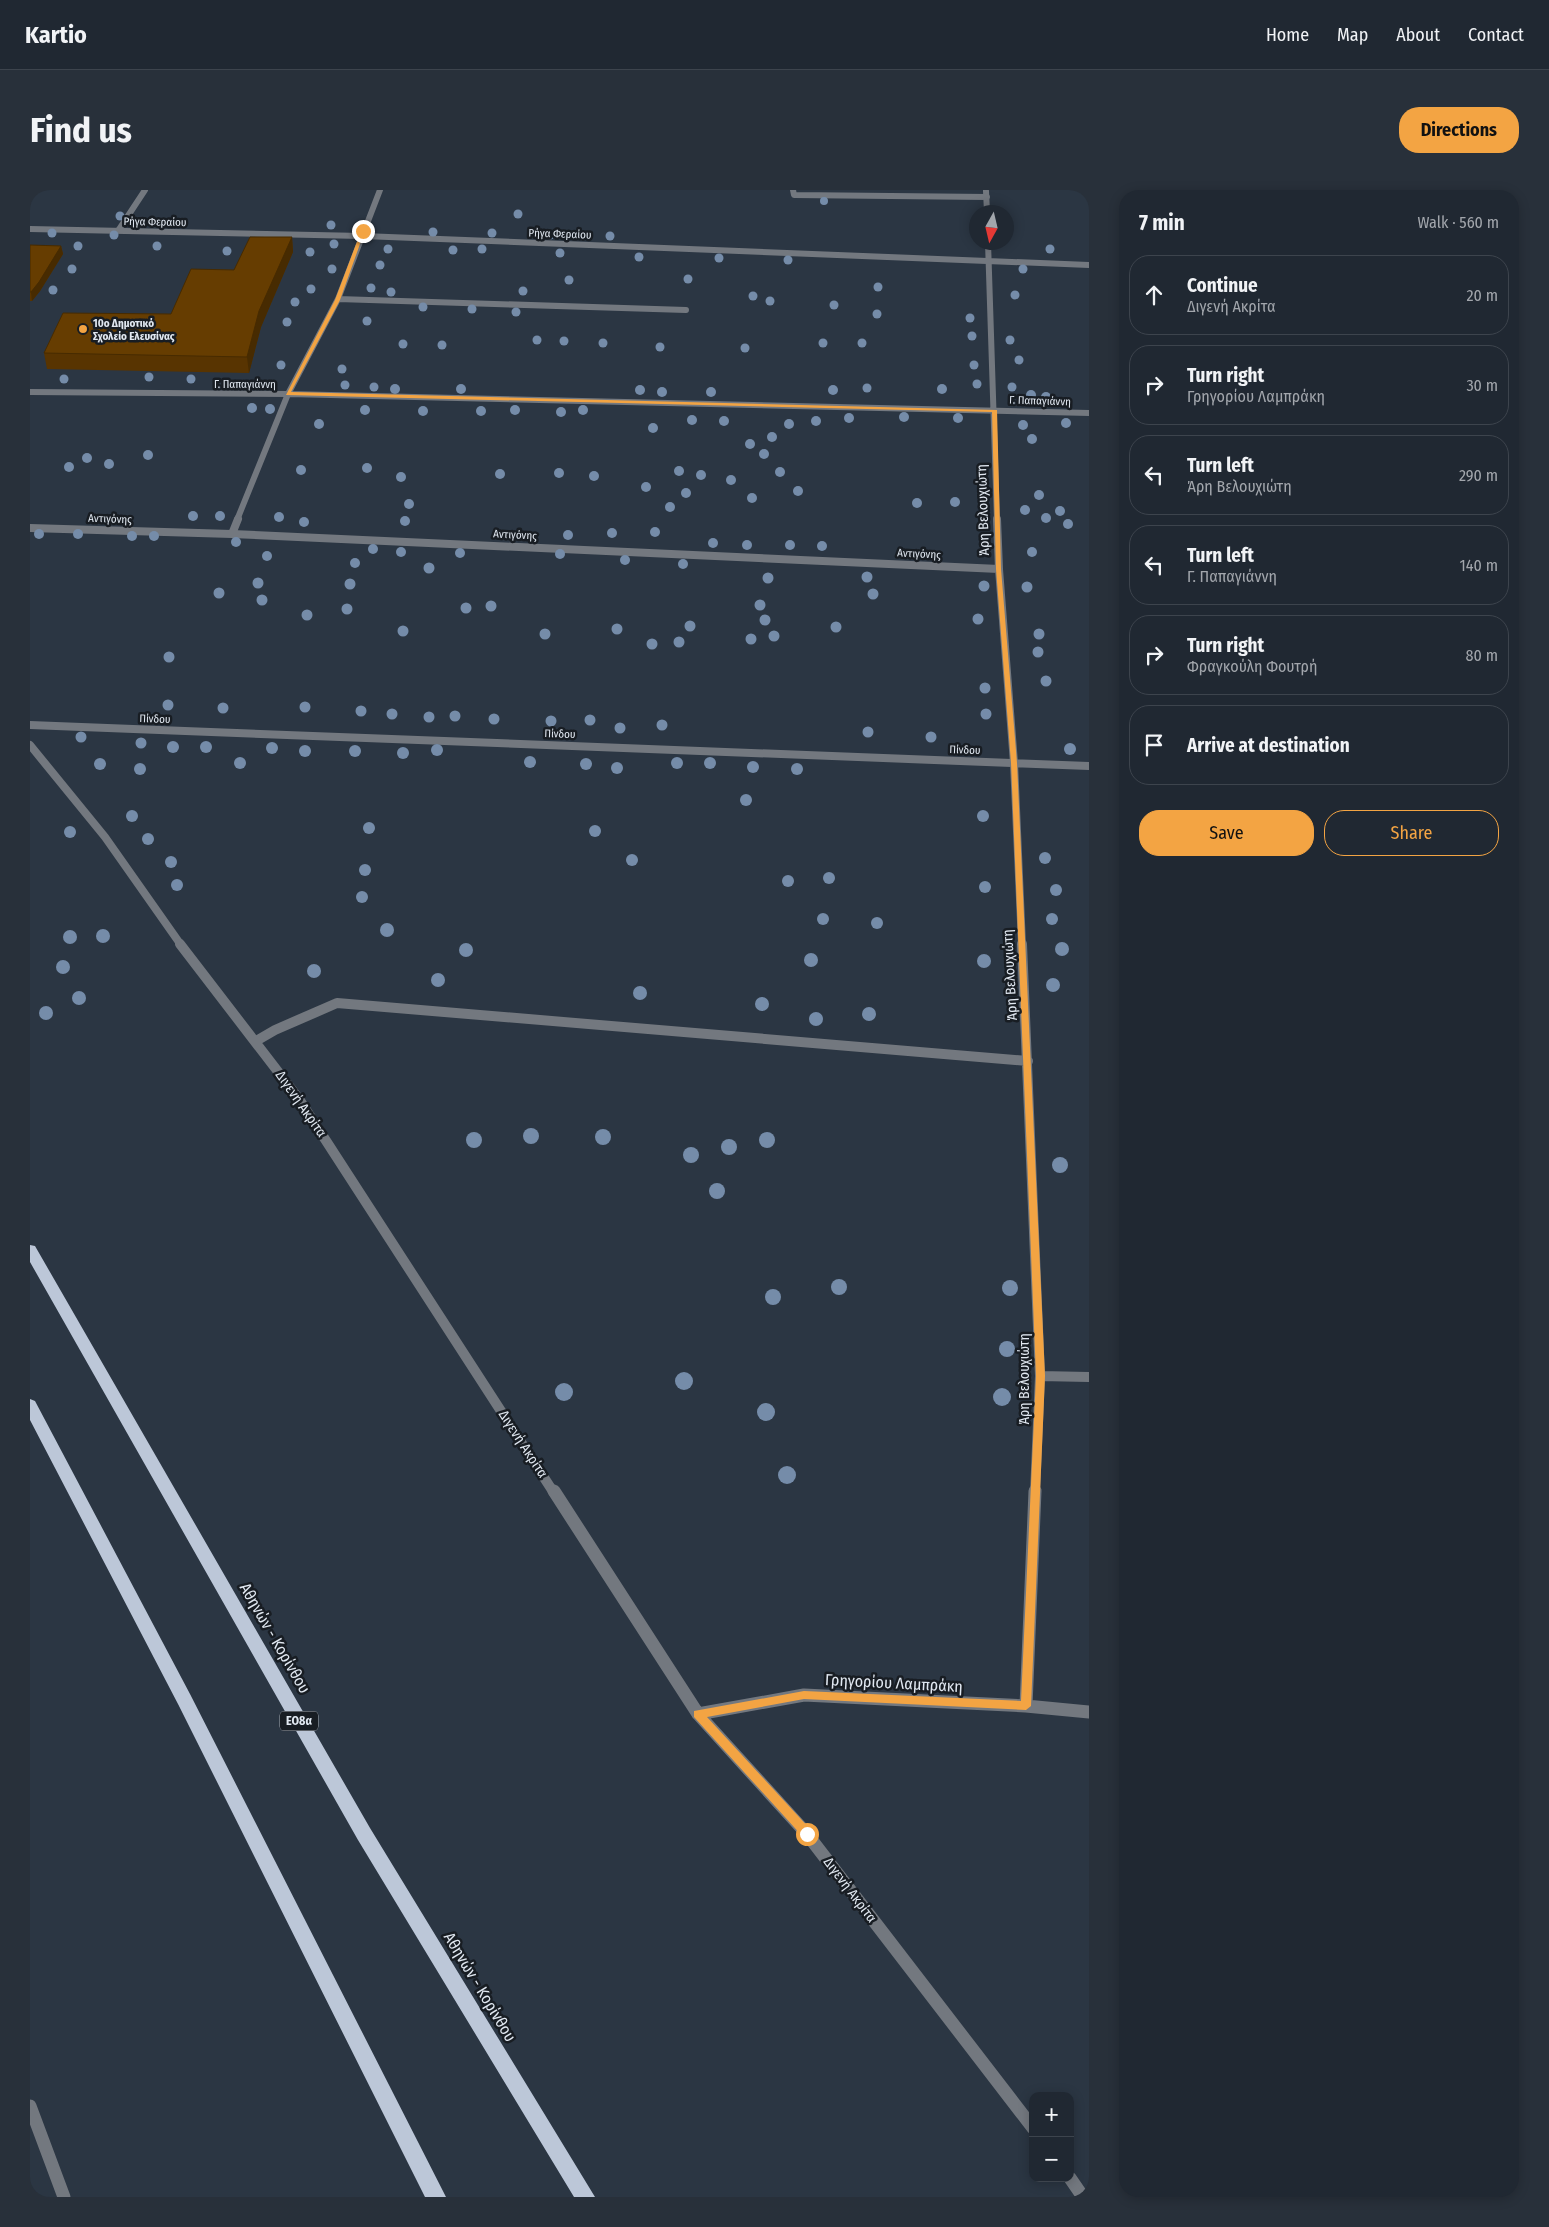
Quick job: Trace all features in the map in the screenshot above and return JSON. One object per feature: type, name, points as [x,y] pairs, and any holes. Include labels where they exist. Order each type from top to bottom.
[{"type":"highway","name":"Αθηνών - Κορίνθου","points":[[30,1250],[364,1834],[583,2193]]},
{"type":"highway","points":[[30,1405],[184,1699],[436,2197]]},
{"type":"street","points":[[118,231],[145,190]]},
{"type":"street","points":[[232,534],[288,394],[338,300],[380,190]]},
{"type":"street","points":[[792,190],[794,195],[987,197]]},
{"type":"street","points":[[986,190],[987,205]]},
{"type":"street","name":"Ρήγα Φεραίου","points":[[30,229],[363,236],[1089,265]]},
{"type":"street","name":"Άρη Βελουχιώτη","points":[[988,250],[998,569],[1014,763],[1040,1376],[1026,1706]]},
{"type":"street","points":[[338,300],[686,310]]},
{"type":"street","name":"Γ. Παπαγιάννη","points":[[30,392],[288,394],[1089,413]]},
{"type":"street","name":"Αντιγόνης","points":[[30,528],[232,534],[998,569]]},
{"type":"street","name":"Πίνδου","points":[[30,725],[1089,766]]},
{"type":"street","name":"Διγενή Ακρίτα","points":[[30,745],[105,837],[176,939],[299,1099],[698,1714],[807,1834],[1029,2123]]},
{"type":"street","points":[[256,1041],[275,1030],[337,1003],[1028,1060]]},
{"type":"street","points":[[1040,1376],[1089,1377]]},
{"type":"street","name":"Γρηγορίου Λαμπράκη","points":[[698,1714],[804,1695],[1026,1706],[1089,1712]]},
{"type":"street","points":[[30,2106],[64,2197]]},
{"type":"street","points":[[1073,2182],[1084,2197]]},
{"type":"building","points":[[250,237],[292,237],[259,311],[247,357],[44,353],[63,313],[171,314],[191,269],[234,270]]},
{"type":"building","points":[[30,245],[61,246],[31,292],[30,292]]},
{"type":"place","name":"10ο Δημοτικό Σχολείο Ελευσίνας","points":[[83,329]]},
{"type":"route","points":[[363,231],[363,236],[338,300],[288,394],[994,410],[998,569],[1014,763],[1040,1376],[1026,1706],[804,1695],[698,1714],[807,1834]]}]
